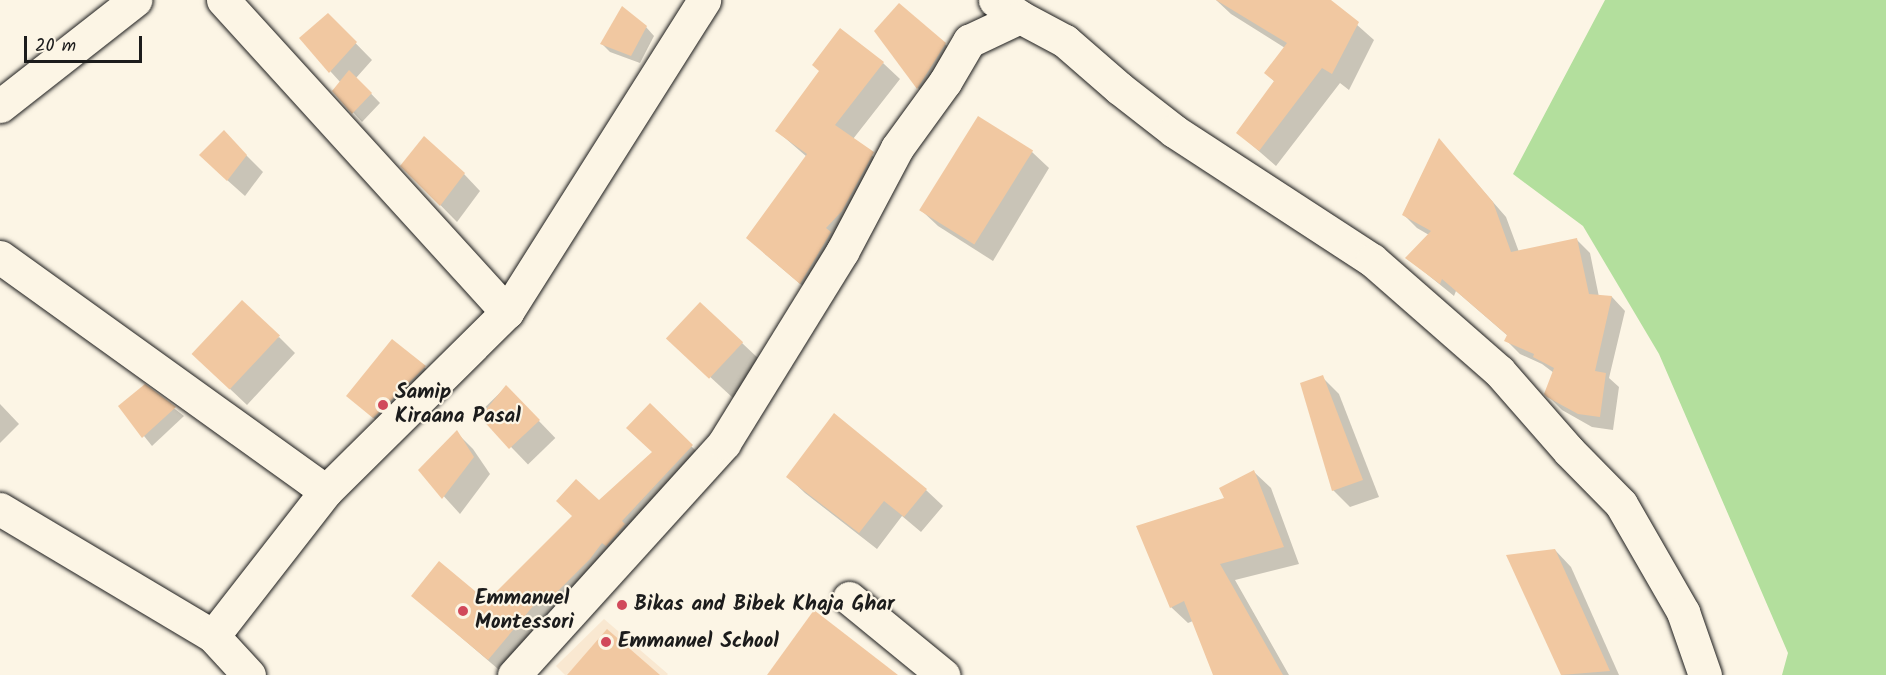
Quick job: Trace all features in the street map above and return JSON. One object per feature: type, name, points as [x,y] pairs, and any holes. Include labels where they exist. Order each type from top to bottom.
[{"type":"street","points":[[0,106],[135,0]]},
{"type":"street","points":[[223,0],[507,312]]},
{"type":"street","points":[[213,636],[326,491],[507,312],[704,0]]},
{"type":"street","points":[[514,675],[724,443],[842,252],[897,148],[945,82],[969,41],[1007,9],[1065,41],[1119,88],[1174,131],[1372,260],[1499,371],[1569,452],[1621,504],[1683,612],[1705,675]]},
{"type":"street","points":[[0,256],[326,491]]},
{"type":"street","points":[[0,509],[213,636],[249,675]]},
{"type":"street","points":[[849,598],[943,675]]},
{"type":"shaded area","name":"Emmanuel School","points":[[604,619],[668,674],[565,675],[556,666]]},
{"type":"green space","points":[[1605,0],[1886,0],[1886,675],[1782,675],[1788,653],[1659,354],[1583,226],[1513,174]]},
{"type":"building","points":[[1216,0],[1331,0],[1359,22],[1332,74],[1322,68],[1259,151],[1236,133],[1274,81],[1264,73],[1287,43]]},
{"type":"building","points":[[899,3],[946,43],[917,89],[874,31]]},
{"type":"building","points":[[622,6],[647,26],[631,56],[600,44]]},
{"type":"building","points":[[328,13],[357,42],[329,73],[299,38]]},
{"type":"building","points":[[840,28],[884,62],[835,125],[874,152],[842,211],[826,228],[831,232],[800,284],[746,238],[807,154],[775,131],[819,71],[812,65]]},
{"type":"building","points":[[349,70],[372,93],[352,114],[332,91]]},
{"type":"building","points":[[978,116],[1033,150],[974,245],[919,210]]},
{"type":"building","points":[[224,130],[247,155],[227,181],[199,155]]},
{"type":"building","points":[[424,136],[465,173],[440,206],[400,166]]},
{"type":"building","points":[[1439,138],[1493,202],[1511,252],[1577,238],[1589,294],[1612,296],[1595,371],[1606,373],[1600,417],[1578,414],[1547,397],[1544,394],[1554,368],[1533,357],[1534,354],[1504,341],[1507,335],[1442,279],[1440,284],[1405,258],[1431,231],[1402,215]]},
{"type":"building","points":[[242,300],[280,335],[230,390],[192,354]]},
{"type":"building","points":[[700,302],[743,342],[709,379],[666,339]]},
{"type":"building","points":[[392,339],[426,366],[373,418],[346,396]]},
{"type":"building","points":[[1323,375],[1363,480],[1332,491],[1300,383]]},
{"type":"building","points":[[145,384],[176,407],[142,438],[118,406]]},
{"type":"building","points":[[506,385],[540,420],[509,449],[480,417]]},
{"type":"building","points":[[650,403],[693,445],[622,521],[625,524],[606,546],[602,543],[590,559],[550,599],[544,593],[488,660],[411,596],[439,561],[487,601],[572,516],[556,501],[576,479],[599,500],[652,452],[626,428]]},
{"type":"building","points":[[834,413],[927,489],[904,517],[884,501],[859,533],[786,477]]},
{"type":"building","points":[[457,430],[474,457],[442,499],[418,470]]},
{"type":"building","points":[[1254,470],[1284,547],[1220,564],[1283,675],[1213,675],[1184,601],[1170,608],[1136,526],[1224,498],[1219,488]]},
{"type":"building","points":[[1555,549],[1610,671],[1561,675],[1506,555]]},
{"type":"building","points":[[814,610],[898,675],[767,675]]},
{"type":"building","name":"Emmanuel School","points":[[607,629],[660,675],[567,675]]},
{"type":"place","name":"Samip Kiraana Pasal","points":[[383,405]]},
{"type":"place","name":"Bikas and Bibek Khaja Ghar","points":[[622,605]]},
{"type":"place","name":"Emmanuel Montessori","points":[[463,611]]},
{"type":"place","name":"Emmanuel School","points":[[606,642]]}]
